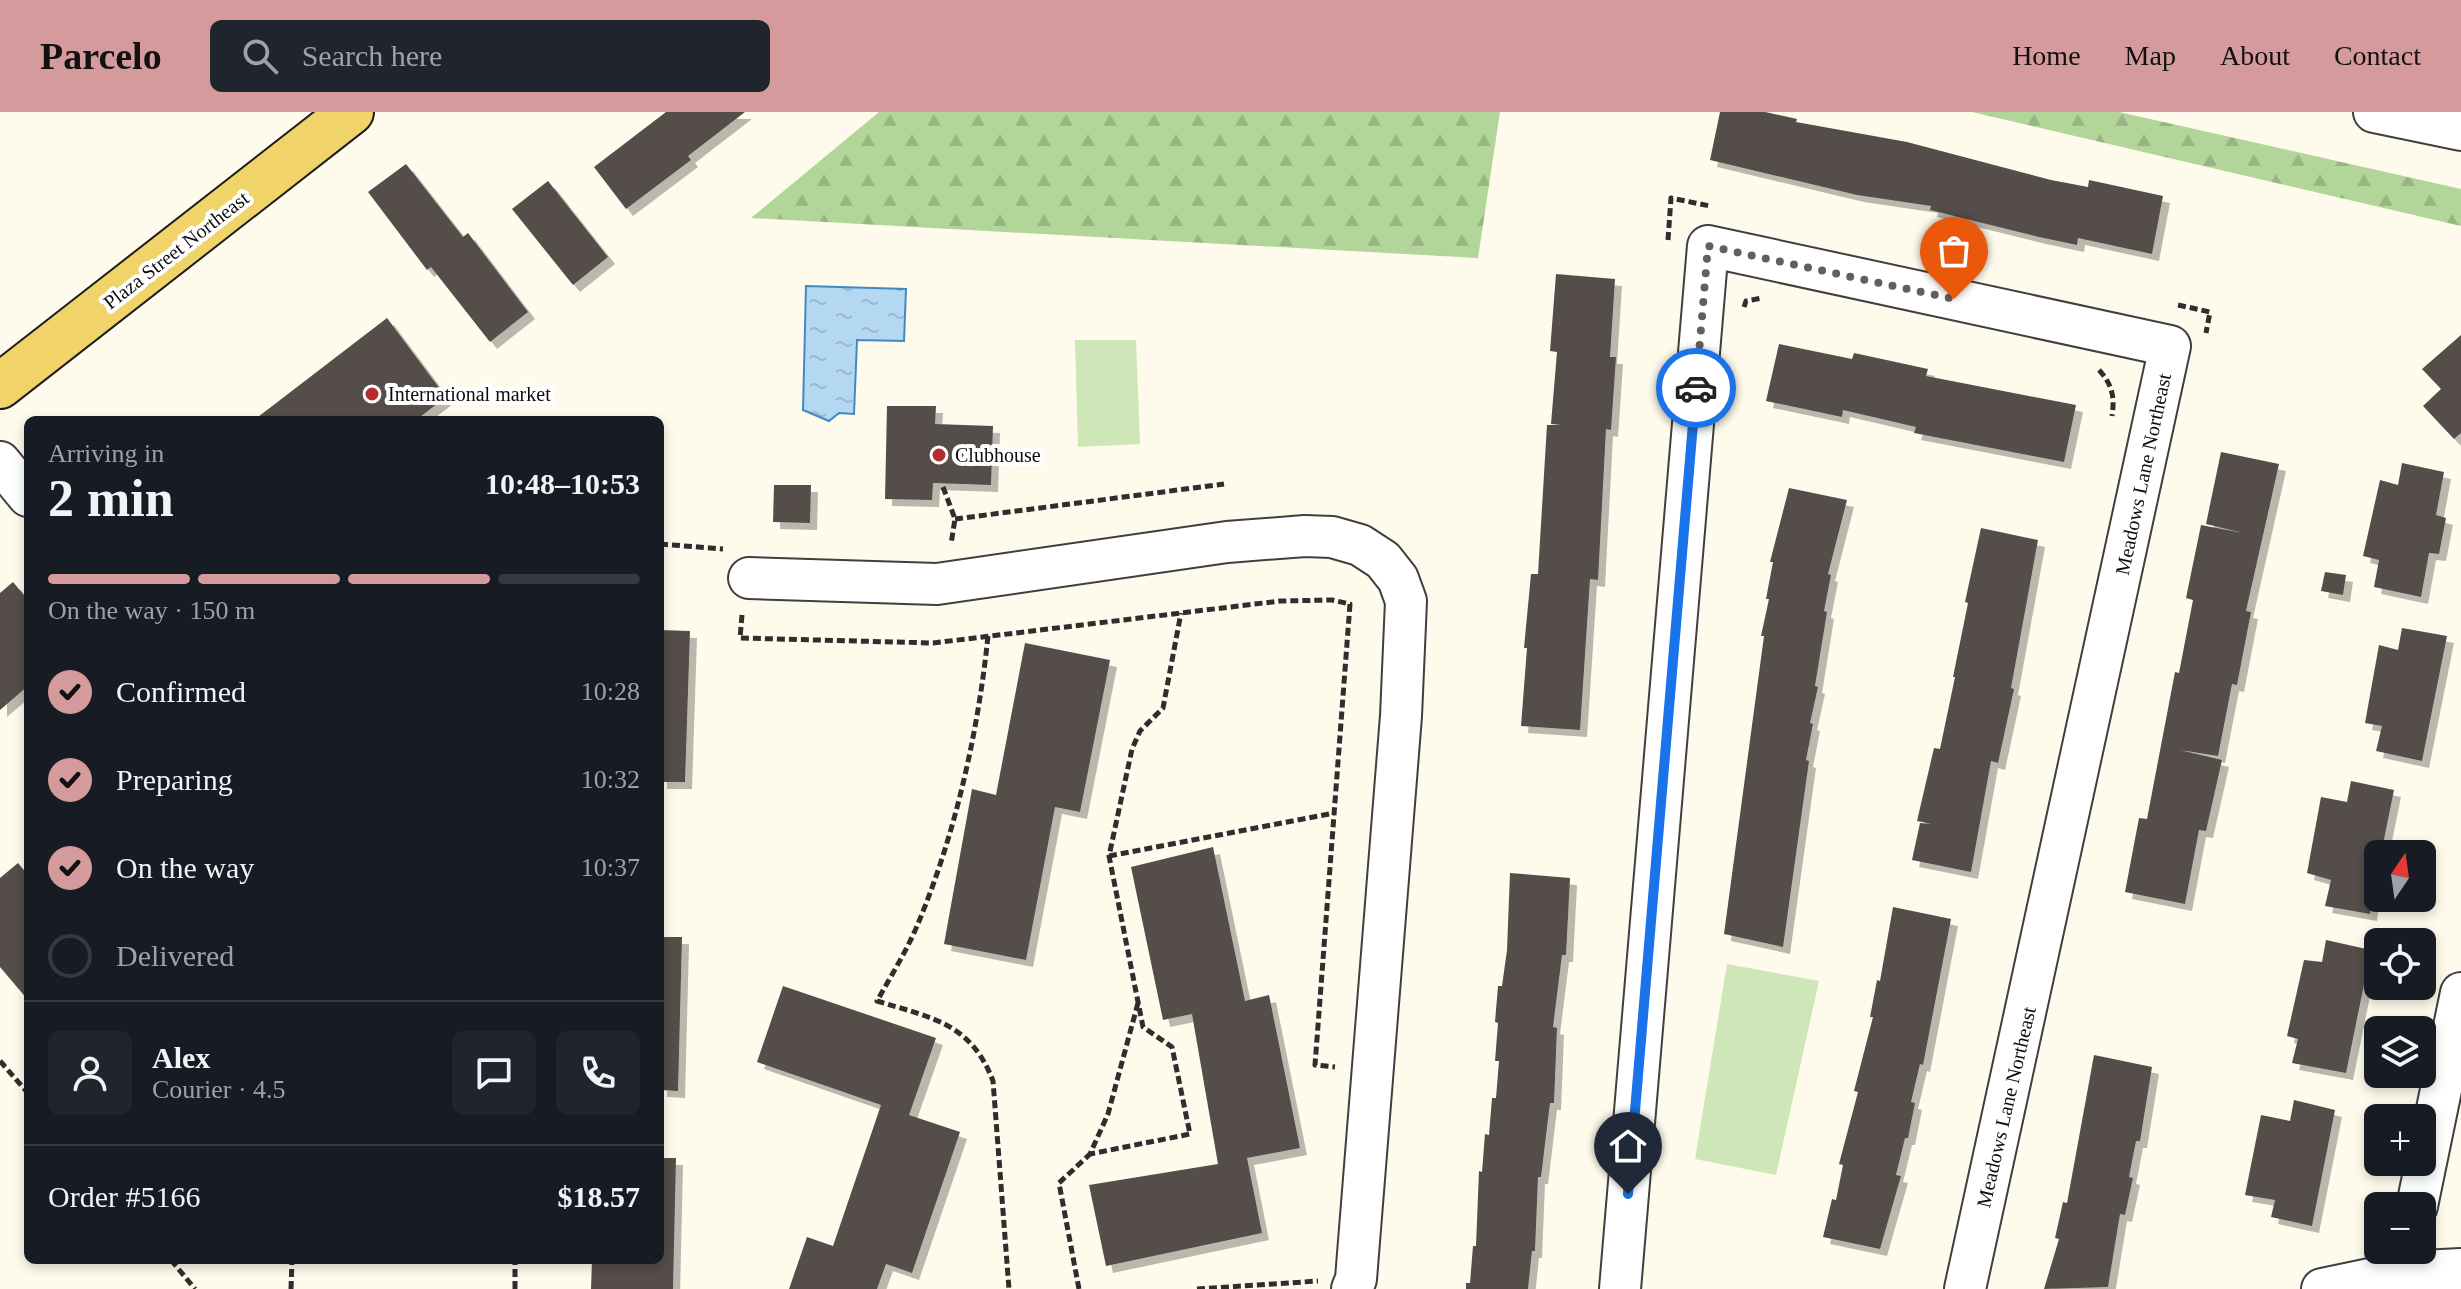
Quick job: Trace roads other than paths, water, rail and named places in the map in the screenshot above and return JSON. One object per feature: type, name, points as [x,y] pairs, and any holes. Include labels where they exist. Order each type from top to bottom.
[{"type":"main road","name":"Plaza Street Northeast","points":[[0,386],[351,112]]},
{"type":"street","points":[[2374,112],[2461,130]]},
{"type":"street","name":"Meadows Lane Northeast","points":[[1620,1289],[1708,246],[2170,346],[1965,1289]]},
{"type":"street","points":[[0,462],[24,491]]},
{"type":"street","points":[[746,593],[937,584],[1227,542],[1305,536],[1332,537],[1360,545],[1383,560],[1398,579],[1406,601],[1404,657],[1356,1279],[1341,1284]]},
{"type":"street","points":[[2420,1192],[2461,993]]},
{"type":"street","points":[[2322,1289],[2397,1264]]},
{"type":"street","points":[[2427,1264],[2461,1269]]},
{"type":"water","points":[[806,286],[906,289],[904,341],[857,340],[854,414],[839,413],[829,421],[803,410]]},
{"type":"place","name":"International market","points":[[372,394]]},
{"type":"place","name":"Clubhouse","points":[[939,455]]}]
